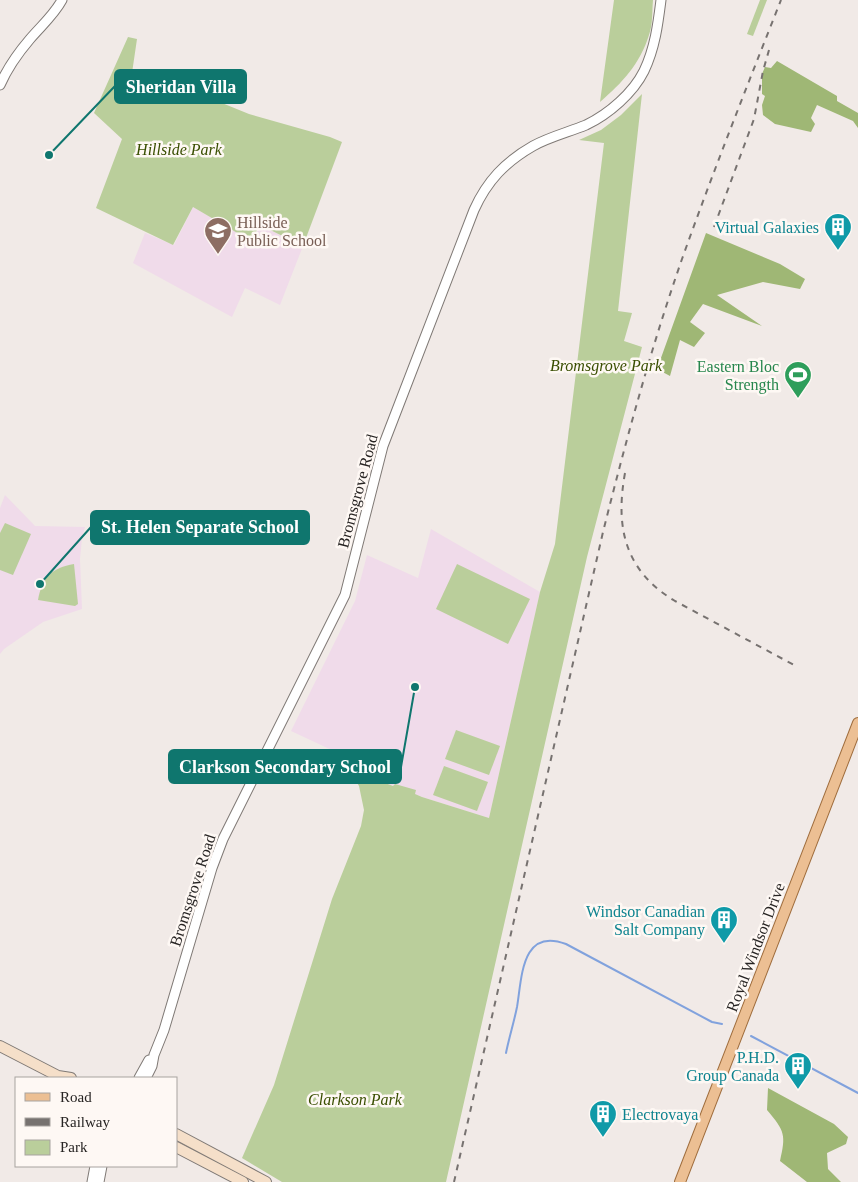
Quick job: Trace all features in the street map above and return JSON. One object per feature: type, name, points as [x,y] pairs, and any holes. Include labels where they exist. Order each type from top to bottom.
[{"type":"main road","name":"Royal Windsor Drive","points":[[680,1182],[858,723]]},
{"type":"main road","points":[[0,1046],[59,1077]]},
{"type":"main road","points":[[178,1135],[266,1182]]},
{"type":"main road","points":[[178,1148],[243,1182]]},
{"type":"street","points":[[0,85],[18,55],[54,14],[62,0]]},
{"type":"street","name":"Bromsgrove Road","points":[[146,1077],[166,1024],[212,868],[223,840],[345,595],[383,446],[474,210],[487,184],[502,168],[533,146],[599,118],[628,93],[643,73],[649,60],[656,38],[661,0]]},
{"type":"street","name":"Bromsgrove Road","points":[[139,1077],[146,1063],[154,1055]]},
{"type":"street","points":[[92,1182],[95,1167]]},
{"type":"street","points":[[98,1182],[102,1167]]},
{"type":"shaded area","name":"Hillside Public School","points":[[193,207],[250,240],[260,225],[303,246],[280,305],[245,288],[232,317],[133,263],[145,233],[174,245]]},
{"type":"shaded area","points":[[5,495],[35,526],[85,527],[80,559],[82,609],[43,622],[4,649],[0,654],[0,508]]},
{"type":"shaded area","points":[[431,529],[540,592],[489,818],[422,797],[349,769],[336,752],[291,731],[355,601],[367,555],[418,578]]},
{"type":"green space","points":[[614,0],[653,0],[651,26],[641,55],[635,64],[616,88],[600,102]]},
{"type":"green space","points":[[760,0],[767,0],[753,36],[747,34]]},
{"type":"green space","name":"Hillside Park","points":[[128,37],[137,39],[132,73],[158,77],[249,114],[342,142],[303,246],[260,225],[251,241],[193,207],[173,245],[96,208],[122,139],[94,113]]},
{"type":"green space","points":[[777,61],[837,96],[837,101],[858,113],[858,128],[853,121],[817,105],[811,118],[815,124],[811,132],[775,124],[763,115],[762,105],[765,96],[762,94],[762,74],[765,67],[771,68]]},
{"type":"green space","points":[[642,94],[618,311],[632,313],[624,341],[642,347],[587,557],[446,1182],[282,1182],[242,1158],[274,1085],[332,899],[361,826],[364,810],[359,786],[349,769],[393,786],[395,784],[416,790],[415,794],[422,797],[489,818],[540,592],[555,544],[604,143],[579,140],[601,130],[621,115]]},
{"type":"green space","points":[[706,233],[780,264],[805,279],[800,289],[763,282],[717,295],[762,326],[703,304],[690,322],[705,333],[694,347],[680,340],[670,376],[657,369]]},
{"type":"green space","points":[[5,523],[31,534],[13,575],[0,570],[0,533]]},
{"type":"green space","points":[[74,564],[78,604],[75,606],[38,600],[42,585],[49,575],[60,568]]},
{"type":"green space","points":[[457,564],[530,599],[508,644],[436,609]]},
{"type":"green space","points":[[456,730],[500,746],[489,775],[445,759]]},
{"type":"green space","points":[[444,766],[488,782],[477,811],[433,795]]},
{"type":"green space","points":[[768,1088],[834,1124],[848,1137],[846,1144],[827,1153],[828,1169],[841,1182],[807,1182],[780,1161],[783,1139],[781,1129],[767,1110]]},
{"type":"waterway","points":[[506,1053],[526,958],[532,949],[540,943],[551,941],[566,944],[712,1022],[722,1024]]},
{"type":"waterway","points":[[751,1036],[858,1093]]},
{"type":"railway","points":[[454,1182],[603,532],[649,360],[682,259],[781,0]]},
{"type":"railway","points":[[714,227],[754,119],[769,50]]},
{"type":"railway","points":[[625,473],[622,493],[623,530],[635,562],[645,576],[658,589],[675,601],[794,665]]},
{"type":"place","name":"Sheridan Villa","points":[[49,155]]},
{"type":"place","name":"Virtual Galaxies","points":[[838,251]]},
{"type":"place","name":"Hillside Public School","points":[[218,255]]},
{"type":"place","name":"Eastern Bloc Strength","points":[[798,399]]},
{"type":"place","name":"St. Helen Separate School","points":[[40,584]]},
{"type":"place","name":"Clarkson Secondary School","points":[[415,687]]},
{"type":"place","name":"Windsor Canadian Salt Company","points":[[724,944]]},
{"type":"place","name":"P.H.D. Group Canada","points":[[798,1090]]},
{"type":"place","name":"Electrovaya","points":[[603,1138]]},
{"type":"park label","name":"Bromsgrove Park","points":[[606,365]]},
{"type":"park label","name":"Clarkson Park","points":[[355,1099]]}]
